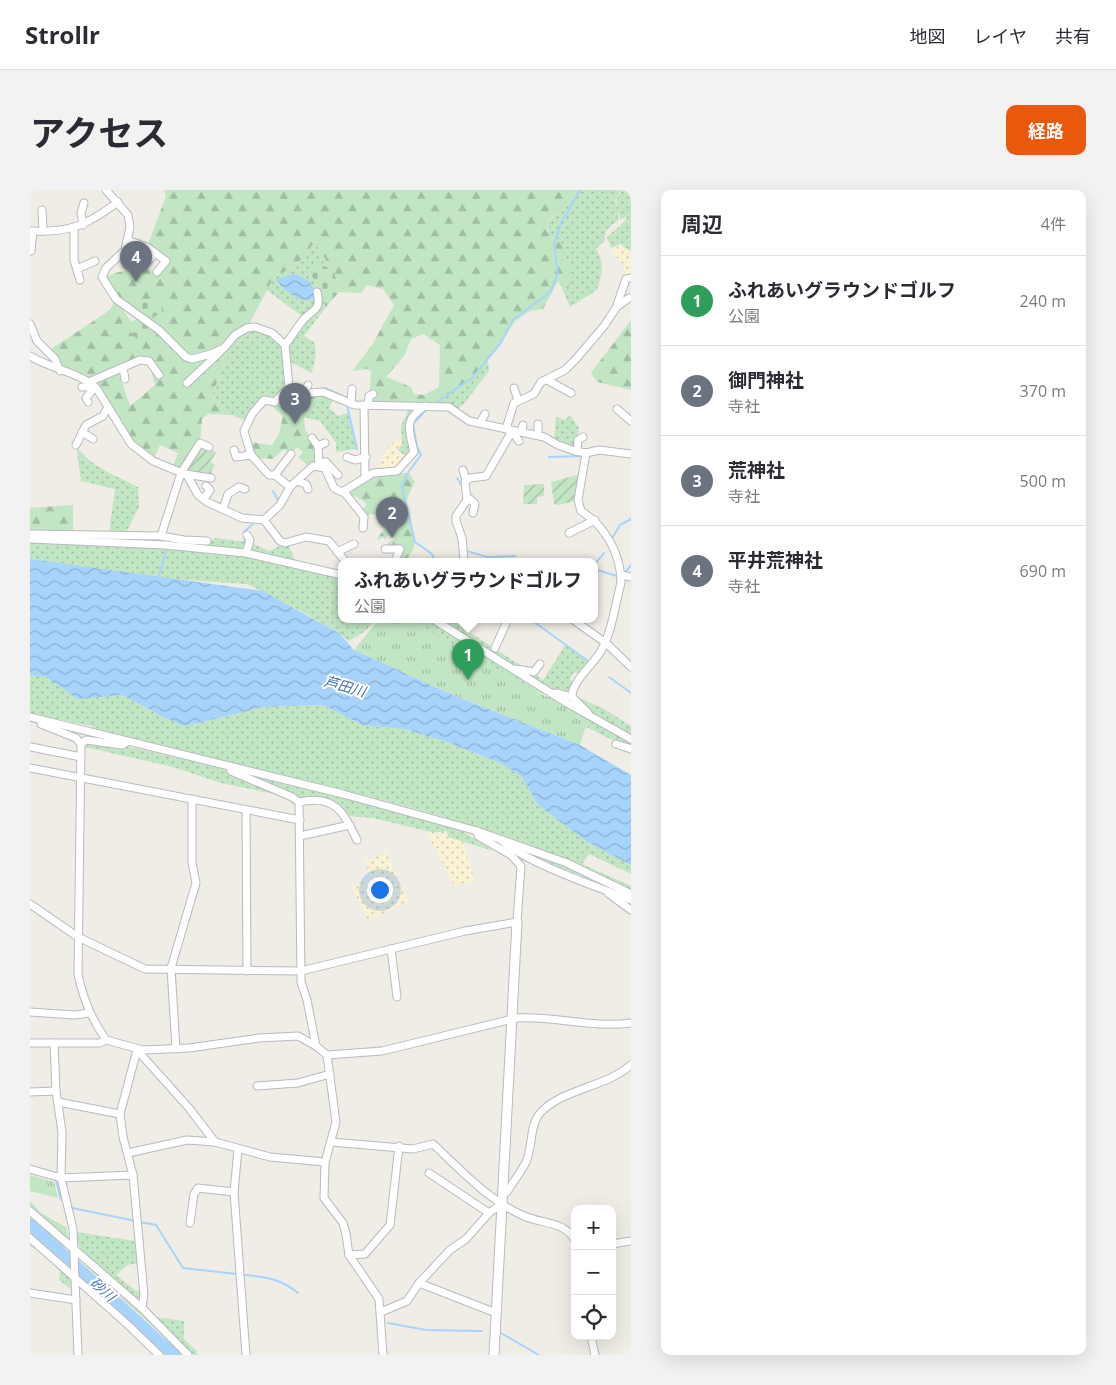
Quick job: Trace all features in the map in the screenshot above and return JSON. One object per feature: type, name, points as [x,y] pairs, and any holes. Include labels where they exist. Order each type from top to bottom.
[{"type":"street","points":[[106,190],[128,215],[130,227],[125,250],[106,268],[102,277],[116,299],[159,330],[186,357],[192,359],[224,348]]},
{"type":"street","points":[[31,251],[32,231],[43,232],[74,229],[93,221],[118,202]]},
{"type":"street","points":[[82,225],[81,213],[84,203]]},
{"type":"street","points":[[42,210],[43,232]]},
{"type":"street","points":[[74,229],[77,269],[80,280]]},
{"type":"street","points":[[127,240],[154,252],[166,261],[157,272]]},
{"type":"street","points":[[141,268],[152,257],[154,252]]},
{"type":"street","points":[[77,269],[95,261]]},
{"type":"street","points":[[548,380],[565,370],[604,326],[616,308],[626,279],[631,278]]},
{"type":"street","points":[[283,405],[280,402],[289,389],[286,345],[304,318],[315,313],[320,302],[317,292]]},
{"type":"street","points":[[616,308],[629,298]]},
{"type":"street","points":[[30,324],[37,340],[55,360],[60,371]]},
{"type":"street","points":[[187,382],[224,348],[235,335],[247,328],[255,327],[272,333],[286,345]]},
{"type":"street","points":[[574,360],[580,359],[587,349]]},
{"type":"street","points":[[30,356],[92,385],[108,407],[130,444],[153,461],[183,474],[210,478]]},
{"type":"street","points":[[82,387],[92,385],[140,360],[149,361],[158,375]]},
{"type":"street","points":[[122,368],[125,379]]},
{"type":"street","points":[[534,394],[541,382],[567,375]]},
{"type":"street","points":[[548,380],[571,393]]},
{"type":"street","points":[[88,402],[86,398],[92,385]]},
{"type":"street","points":[[303,395],[308,385]]},
{"type":"street","points":[[289,389],[303,395],[323,392],[351,404],[460,409],[469,421],[509,430],[522,429],[544,437],[558,445],[586,453],[599,450],[631,454]]},
{"type":"street","points":[[289,389],[275,402],[264,400],[252,414],[244,431],[251,455],[269,474],[275,475],[290,487]]},
{"type":"street","points":[[351,404],[352,390]]},
{"type":"street","points":[[466,480],[486,476],[509,430],[517,395],[545,392]]},
{"type":"street","points":[[365,477],[366,457],[362,439],[366,405],[369,396],[373,394]]},
{"type":"street","points":[[344,492],[365,477],[378,472],[398,471],[414,452],[408,426],[410,419],[426,406]]},
{"type":"street","points":[[76,445],[86,425],[103,416],[108,407]]},
{"type":"street","points":[[617,409],[631,421]]},
{"type":"street","points":[[480,423],[484,414]]},
{"type":"street","points":[[538,424],[538,436]]},
{"type":"street","points":[[509,430],[519,441]]},
{"type":"street","points":[[82,432],[93,439]]},
{"type":"street","points":[[577,450],[578,440],[583,437]]},
{"type":"street","points":[[312,438],[322,445],[319,464]]},
{"type":"street","points":[[160,536],[183,474],[200,443],[209,448]]},
{"type":"street","points":[[234,450],[236,457],[251,455]]},
{"type":"street","points":[[572,697],[572,690],[595,661],[606,643],[621,576],[611,542],[594,520],[581,511],[578,500],[586,453]]},
{"type":"street","points":[[275,475],[282,459],[291,454]]},
{"type":"street","points":[[347,457],[355,460],[366,457]]},
{"type":"street","points":[[183,474],[202,498],[242,518],[264,520],[278,512],[290,487],[313,466],[326,462],[338,475]]},
{"type":"street","points":[[319,464],[330,476],[334,488],[344,492],[365,523]]},
{"type":"street","points":[[463,470],[466,480],[467,500],[456,516],[456,521],[462,538],[464,558]]},
{"type":"street","points":[[296,481],[306,484],[308,489]]},
{"type":"street","points":[[202,498],[210,490],[206,486]]},
{"type":"street","points":[[223,509],[228,494],[239,487],[245,489]]},
{"type":"street","points":[[467,500],[475,504],[473,514]]},
{"type":"street","points":[[264,520],[280,541],[285,543],[306,537],[334,542],[337,552],[342,558]]},
{"type":"street","points":[[569,533],[594,520]]},
{"type":"street","points":[[30,534],[160,536],[207,541]]},
{"type":"street","points":[[246,553],[250,539]]},
{"type":"street","points":[[30,540],[166,545],[246,553],[338,574]]},
{"type":"street","points":[[337,552],[354,544]]},
{"type":"street","points":[[385,550],[400,549],[396,558]]},
{"type":"street","points":[[621,576],[631,578]]},
{"type":"street","points":[[439,623],[552,694],[631,739]]},
{"type":"street","points":[[495,648],[506,623]]},
{"type":"street","points":[[578,623],[606,643],[631,667]]},
{"type":"street","points":[[510,668],[534,672],[540,664]]},
{"type":"street","points":[[552,694],[572,697],[589,716]]},
{"type":"street","points":[[30,718],[343,794],[477,831],[567,863],[631,894]]},
{"type":"street","points":[[42,720],[41,724],[76,738],[81,744],[78,974],[82,996],[89,1013],[106,1040],[137,1050],[176,1049],[259,1038],[298,1036],[327,1055],[336,1122],[325,1162],[324,1198],[342,1223],[346,1234],[349,1255],[379,1299],[383,1355]]},
{"type":"street","points":[[81,744],[86,740],[122,746],[127,742]]},
{"type":"street","points":[[616,744],[631,749]]},
{"type":"street","points":[[31,747],[81,757]]},
{"type":"street","points":[[230,767],[231,771],[292,797],[299,802],[324,799],[342,812],[357,840]]},
{"type":"street","points":[[30,768],[300,820]]},
{"type":"street","points":[[176,1049],[171,968],[196,883],[192,862],[192,799]]},
{"type":"street","points":[[299,802],[301,982],[307,1000],[316,1046]]},
{"type":"street","points":[[246,810],[247,971]]},
{"type":"street","points":[[300,836],[350,825]]},
{"type":"street","points":[[477,831],[478,836],[511,855],[521,866],[494,1355]]},
{"type":"street","points":[[497,837],[509,847],[534,860],[631,900]]},
{"type":"street","points":[[521,866],[534,860]]},
{"type":"street","points":[[607,890],[606,893],[631,910]]},
{"type":"street","points":[[30,904],[78,937],[145,969],[301,971],[465,931],[518,922]]},
{"type":"street","points":[[391,949],[397,997]]},
{"type":"street","points":[[30,1012],[75,1015],[89,1013]]},
{"type":"street","points":[[327,1055],[382,1051],[458,1034],[512,1018],[532,1017],[603,1026],[631,1023],[631,1028]]},
{"type":"street","points":[[30,1043],[100,1043],[106,1040]]},
{"type":"street","points":[[54,1043],[56,1091],[62,1132],[61,1178],[73,1229],[78,1355]]},
{"type":"street","points":[[137,1050],[120,1114],[122,1137],[133,1175],[144,1295],[142,1308]]},
{"type":"street","points":[[137,1050],[189,1108],[215,1142]]},
{"type":"street","points":[[502,1194],[507,1192],[526,1161],[536,1120],[540,1112],[553,1103],[621,1074],[631,1065]]},
{"type":"street","points":[[257,1086],[298,1083],[330,1074]]},
{"type":"street","points":[[30,1092],[56,1091]]},
{"type":"street","points":[[58,1102],[120,1114]]},
{"type":"street","points":[[128,1153],[187,1140],[215,1142],[270,1157],[325,1162]]},
{"type":"street","points":[[331,1142],[399,1146],[413,1149],[433,1144],[501,1204],[525,1216],[561,1226],[571,1234]]},
{"type":"street","points":[[349,1255],[365,1254],[390,1225],[399,1146]]},
{"type":"street","points":[[238,1149],[234,1192],[246,1355]]},
{"type":"street","points":[[30,1169],[61,1178],[133,1175]]},
{"type":"street","points":[[429,1173],[489,1213]]},
{"type":"street","points":[[190,1223],[194,1194],[198,1188],[234,1192]]},
{"type":"street","points":[[381,1312],[407,1301],[419,1283],[489,1213],[501,1204]]},
{"type":"street","points":[[30,1210],[142,1308],[188,1355]]},
{"type":"street","points":[[30,1238],[159,1355]]},
{"type":"street","points":[[616,1243],[631,1241]]},
{"type":"street","points":[[419,1283],[496,1313]]},
{"type":"street","points":[[30,1293],[76,1300]]},
{"type":"street","points":[[592,1340],[595,1355]]},
{"type":"green space","points":[[164,190],[577,190],[564,209],[548,220],[547,230],[563,245],[563,256],[570,263],[570,285],[562,288],[558,281],[543,309],[530,311],[515,321],[500,345],[472,378],[435,404],[369,402],[371,371],[367,369],[352,371],[372,345],[394,305],[383,289],[367,285],[361,293],[339,292],[335,275],[315,242],[294,268],[275,275],[247,328],[224,349],[230,352],[211,396],[232,415],[208,414],[202,419],[200,443],[181,473],[172,469],[178,453],[160,445],[153,461],[131,444],[97,389],[64,372],[48,351],[110,310],[116,299],[107,276],[119,272],[146,268],[157,272],[166,261],[147,247],[166,196]],"holes":[[[117,300],[123,303],[159,330],[130,330],[131,322]],[[423,334],[440,345],[439,387],[424,395],[414,394],[411,387],[386,377],[404,356],[411,339]],[[148,357],[155,385],[130,406],[118,370]]]},
{"type":"green space","points":[[577,190],[621,190],[615,200],[618,210],[618,221],[608,229],[605,234],[605,240],[596,249],[602,264],[597,290],[570,307],[562,288],[570,285],[570,263],[551,238],[548,221],[564,209]]},
{"type":"green space","points":[[622,190],[631,190],[631,237],[611,248],[607,237],[624,222],[627,216],[620,220],[616,200]]},
{"type":"green space","points":[[631,238],[631,251],[621,245]]},
{"type":"green space","points":[[315,242],[331,268],[319,265],[311,274],[326,307],[304,336],[315,343],[314,366],[311,373],[289,361],[289,347],[286,345],[304,318],[267,290],[275,275],[294,268]]},
{"type":"green space","points":[[319,265],[331,268],[335,275],[339,292],[326,307],[311,274]]},
{"type":"green space","points":[[160,299],[162,311],[148,322],[159,330],[138,340],[129,330],[131,322],[140,317],[123,303]]},
{"type":"green space","points":[[631,320],[631,390],[597,382],[591,373]]},
{"type":"green space","points":[[247,328],[272,333],[286,345],[289,387],[275,402],[264,400],[249,422],[232,415],[211,396],[230,352],[224,348]]},
{"type":"green space","points":[[488,360],[489,371],[463,405],[457,409],[435,404],[472,378]]},
{"type":"green space","points":[[322,395],[334,398],[329,408],[338,416],[348,413],[357,449],[336,452],[336,443],[320,421],[304,417],[313,409],[315,410]]},
{"type":"green space","points":[[322,395],[315,410],[313,409],[304,418],[305,430],[318,446],[319,466],[310,468],[299,457],[303,452],[297,447],[291,454],[284,449],[273,459],[257,458],[249,442],[272,445],[279,434],[283,416],[264,400],[275,402],[295,416],[299,411],[298,397]]},
{"type":"green space","points":[[410,407],[421,407],[410,415],[413,452],[406,462],[403,459],[404,455],[398,450],[402,444],[401,426]]},
{"type":"green space","points":[[570,415],[579,428],[575,447],[557,443],[554,438],[556,417],[565,420]]},
{"type":"green space","points":[[76,445],[95,465],[138,487],[139,507],[125,535],[164,537],[163,545],[246,553],[338,574],[338,623],[372,623],[357,637],[348,641],[339,633],[301,611],[247,584],[155,578],[30,559],[30,534],[109,534],[115,489],[81,481]]},
{"type":"green space","points":[[201,445],[209,451],[211,449],[216,453],[210,462],[215,464],[211,472],[214,477],[188,472],[189,463]]},
{"type":"green space","points":[[377,473],[409,473],[415,482],[406,503],[415,539],[411,553],[407,558],[398,558],[401,552],[389,548],[387,543],[394,540],[393,533],[387,536],[385,540],[383,537],[377,539],[384,529],[380,525],[382,523],[377,515],[370,514],[367,517],[362,510],[367,504],[352,496],[350,491]]},
{"type":"green space","points":[[581,474],[575,501],[558,505],[554,504],[551,482]]},
{"type":"green space","points":[[544,484],[544,496],[537,497],[537,504],[523,504],[524,485]]},
{"type":"green space","points":[[73,505],[73,533],[30,534],[30,508]]},
{"type":"green space","points":[[215,538],[247,542],[245,551],[166,543],[166,539],[205,543]]},
{"type":"green space","points":[[252,543],[269,551],[282,545],[289,546],[295,560],[250,551]]},
{"type":"green space","points":[[376,623],[416,623],[545,696],[566,702],[589,716],[580,745],[455,696],[354,650]]},
{"type":"green space","points":[[416,623],[468,623],[471,625],[469,632],[543,680],[566,644],[588,661],[579,674],[574,672],[570,679],[572,682],[569,691],[572,697],[631,739],[631,749],[586,727],[589,716],[566,702],[525,687]]},
{"type":"green space","points":[[30,675],[46,677],[77,698],[122,695],[169,720],[186,726],[264,707],[323,705],[362,725],[404,729],[447,742],[500,763],[522,777],[538,805],[587,842],[631,865],[631,874],[589,854],[582,864],[631,886],[631,890],[533,846],[399,804],[95,731],[92,726],[30,714]]},
{"type":"green space","points":[[573,695],[604,709],[631,726],[631,736],[598,718]]},
{"type":"green space","points":[[87,742],[134,748],[224,769],[237,777],[284,796],[221,783],[173,767],[85,747],[83,744]]},
{"type":"green space","points":[[235,771],[331,794],[459,829],[493,851],[448,837],[447,831],[435,833],[373,818],[347,816],[325,798],[301,800]]},
{"type":"green space","points":[[483,836],[536,854],[631,896],[536,858],[522,861]]},
{"type":"green space","points":[[30,1175],[54,1182],[58,1198],[30,1191]]},
{"type":"green space","points":[[30,1201],[41,1213],[67,1228],[69,1249],[55,1242],[30,1220]]},
{"type":"green space","points":[[30,1228],[55,1249],[57,1264],[72,1279],[72,1288],[59,1280],[60,1271],[44,1254],[30,1246]]},
{"type":"green space","points":[[77,1232],[135,1241],[138,1263],[127,1265],[116,1275],[136,1291],[140,1290],[141,1295],[136,1299],[82,1252],[78,1244]]},
{"type":"green space","points":[[79,1255],[186,1355],[181,1355],[159,1332],[84,1264]]},
{"type":"green space","points":[[80,1274],[171,1355],[162,1355],[79,1279]]},
{"type":"green space","points":[[156,1317],[184,1321],[184,1339],[196,1350],[198,1355],[194,1355]]},
{"type":"sand","points":[[620,245],[631,252],[631,276],[626,277],[623,265],[611,249]]},
{"type":"sand","points":[[400,436],[402,444],[397,450],[404,455],[403,459],[406,462],[399,468],[383,467],[377,470],[388,447]]},
{"type":"sand","points":[[444,832],[448,837],[463,842],[475,881],[454,885],[427,833]]},
{"type":"sand","points":[[386,852],[408,902],[368,920],[351,887],[371,879],[365,861]]},
{"type":"water","points":[[295,274],[306,280],[314,288],[316,296],[312,300],[296,297],[276,279]]},
{"type":"water","name":"芦田川","points":[[30,559],[263,591],[339,633],[354,650],[455,696],[580,745],[631,775],[631,865],[587,842],[538,805],[522,777],[500,763],[447,742],[404,729],[362,725],[323,705],[264,707],[186,726],[169,720],[122,695],[77,699],[46,677],[30,675]]},
{"type":"waterway","points":[[438,401],[472,378],[500,344],[513,320],[550,292],[558,274],[554,245],[561,223],[580,190]]},
{"type":"waterway","points":[[325,388],[345,397]]},
{"type":"waterway","points":[[347,405],[357,449]]},
{"type":"waterway","points":[[427,409],[413,424],[417,447],[421,455],[407,474],[402,487],[415,542],[432,554],[434,558]]},
{"type":"waterway","points":[[549,457],[583,456]]},
{"type":"waterway","points":[[457,478],[463,487]]},
{"type":"waterway","points":[[273,491],[279,502]]},
{"type":"waterway","points":[[611,540],[620,525],[631,519]]},
{"type":"waterway","points":[[245,542],[244,532],[253,524]]},
{"type":"waterway","points":[[158,580],[166,551]]},
{"type":"waterway","points":[[467,551],[487,557],[515,556]]},
{"type":"waterway","points":[[598,560],[604,553]]},
{"type":"waterway","points":[[625,573],[631,565]]},
{"type":"waterway","points":[[598,570],[617,576]]},
{"type":"waterway","points":[[536,623],[588,661]]},
{"type":"waterway","points":[[609,677],[631,693]]},
{"type":"waterway","points":[[40,1175],[56,1180],[61,1200]]},
{"type":"waterway","points":[[72,1208],[136,1221]]},
{"type":"waterway","points":[[140,1222],[156,1225],[183,1268],[237,1274]]},
{"type":"waterway","name":"砂川","points":[[30,1224],[175,1355]]},
{"type":"waterway","points":[[245,1275],[273,1280],[286,1285],[298,1293]]},
{"type":"waterway","points":[[388,1323],[426,1330],[482,1331]]},
{"type":"waterway","points":[[499,1332],[539,1355]]},
{"type":"place","name":"平井荒神社","points":[[136,282]]},
{"type":"place","name":"荒神社","points":[[295,424]]},
{"type":"place","name":"御門神社","points":[[392,538]]},
{"type":"place","name":"ふれあいグラウンドゴルフ","points":[[468,680]]}]
